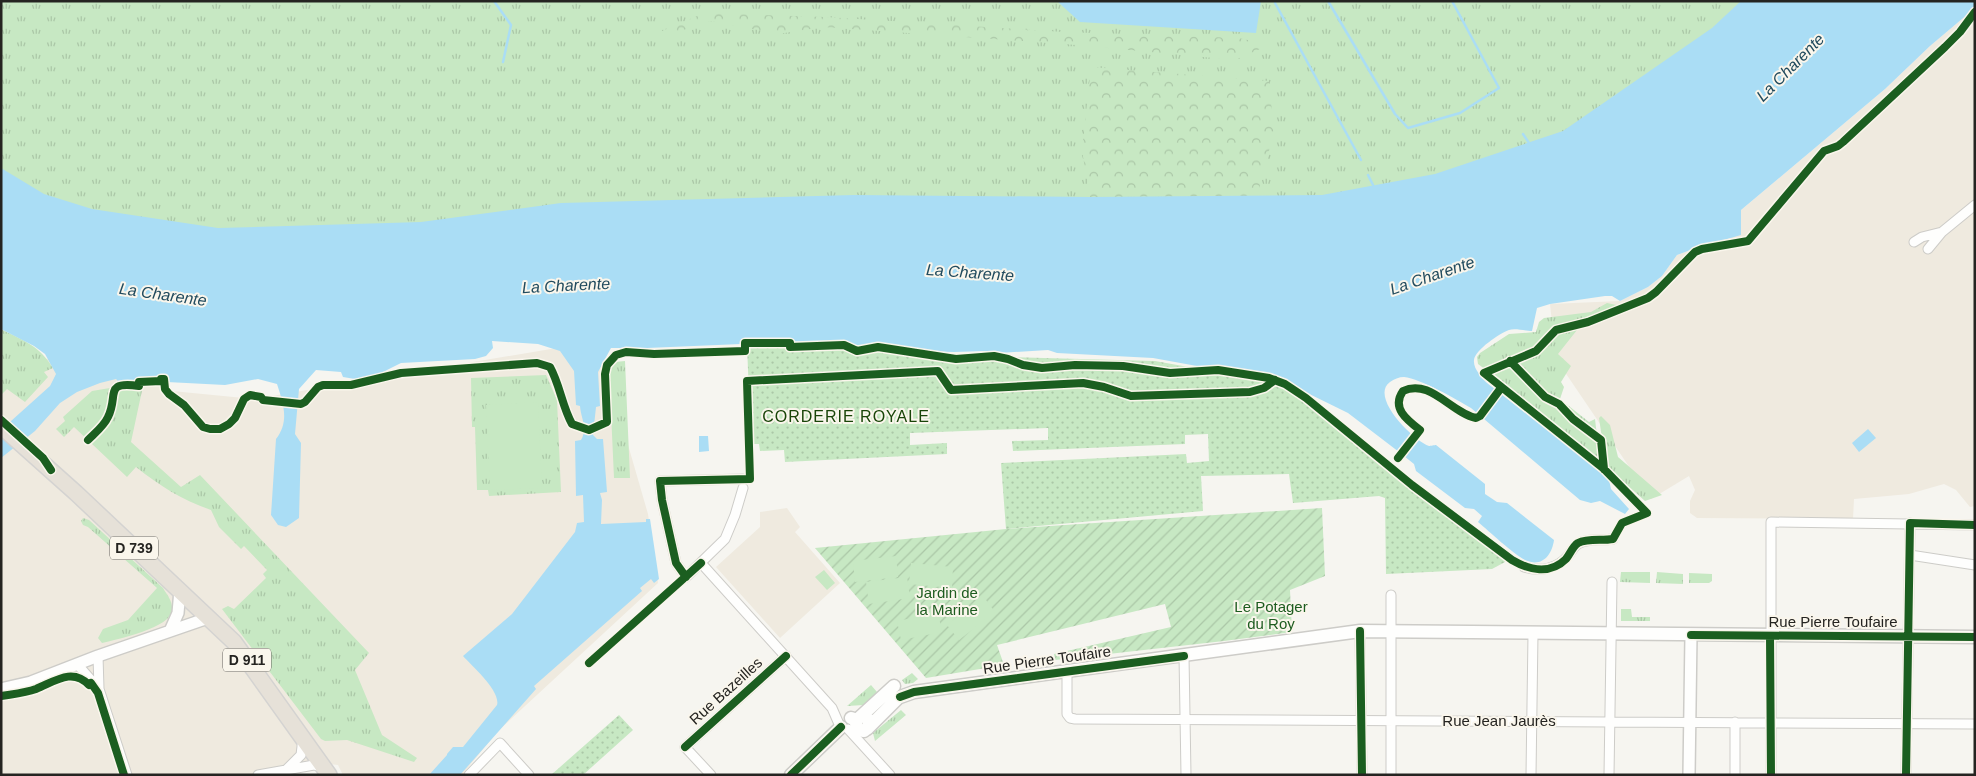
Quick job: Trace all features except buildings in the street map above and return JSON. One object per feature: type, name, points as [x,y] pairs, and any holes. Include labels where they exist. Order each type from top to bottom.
[{"type":"main road","name":"D 739","points":[[1,426],[180,590]]},
{"type":"main road","name":"D 911","points":[[180,590],[234,642],[305,748],[322,768]]},
{"type":"main road","name":"Rue Pierre Toufaire","points":[[853,725],[898,692],[914,692],[1067,672],[1360,631],[1975,638]]},
{"type":"main road","points":[[791,775],[853,725]]},
{"type":"street","points":[[1928,250],[1942,232],[1975,205]]},
{"type":"street","points":[[1914,242],[1922,237],[1942,232]]},
{"type":"street","points":[[660,481],[743,484],[735,515],[724,539],[701,564],[686,577],[676,563],[662,500],[660,481]]},
{"type":"street","points":[[1771,775],[1770,522],[1975,525]]},
{"type":"street","points":[[1906,775],[1910,523]]},
{"type":"street","points":[[1524,567],[1536,570],[1550,568],[1565,560],[1577,544],[1613,539]]},
{"type":"street","points":[[1910,555],[1975,565]]},
{"type":"street","points":[[701,564],[832,708],[853,725],[864,738],[867,748]]},
{"type":"street","points":[[1609,775],[1612,582]]},
{"type":"street","points":[[170,630],[178,613],[180,590]]},
{"type":"street","points":[[1391,595],[1391,775]]},
{"type":"street","points":[[1,689],[31,682],[98,656],[208,618]]},
{"type":"street","points":[[1360,631],[1362,775]]},
{"type":"street","points":[[1531,775],[1533,634]]},
{"type":"street","points":[[1689,775],[1691,634]]},
{"type":"street","points":[[98,656],[99,689],[126,775]]},
{"type":"street","name":"Rue Bazeilles","points":[[710,775],[685,747],[786,656]]},
{"type":"street","points":[[1184,656],[1186,775]]},
{"type":"street","points":[[77,664],[99,689]]},
{"type":"street","name":"Rue Jean Jaurès","points":[[1067,672],[1067,714],[1070,718],[1975,724]]},
{"type":"street","points":[[1735,722],[1735,775]]},
{"type":"street","points":[[853,725],[867,748],[890,775]]},
{"type":"street","points":[[469,775],[500,743],[529,775]]},
{"type":"street","points":[[287,769],[305,748]]},
{"type":"street","points":[[258,775],[287,769],[322,768]]},
{"type":"shaded area","points":[[1975,8],[1975,506],[1970,507],[1956,490],[1944,484],[1909,494],[1854,499],[1853,519],[1697,518],[1690,513],[1690,501],[1695,490],[1689,476],[1651,499],[1556,359],[1550,304],[1620,301],[1648,287],[1662,276],[1677,255],[1696,248],[1885,89],[1930,46]]},
{"type":"shaded area","points":[[598,341],[648,514],[658,583],[497,732],[462,775],[343,775],[338,765],[312,762],[258,775],[1,775],[1,358],[102,360],[172,391],[254,399]]},
{"type":"shaded area","points":[[787,508],[800,527],[795,532],[840,583],[780,638],[716,567],[760,527],[760,512]]},
{"type":"green space","points":[[1,1],[1765,1],[1570,161],[1362,218],[435,253],[68,224],[1,191]]},
{"type":"green space","points":[[704,13],[826,17],[1064,32],[1239,38],[1269,45],[1235,60],[1065,44],[823,27],[778,34],[711,21],[662,37],[662,31]]},
{"type":"green space","points":[[1091,67],[1269,81],[1274,132],[1257,196],[1090,197],[1082,151]]},
{"type":"green space","points":[[1607,303],[1621,306],[1593,318],[1556,326],[1538,348],[1508,360],[1510,366],[1526,381],[1533,391],[1541,398],[1559,406],[1565,414],[1599,444],[1601,462],[1478,364],[1477,357],[1509,334],[1536,332],[1539,322],[1544,318],[1591,312]]},
{"type":"green space","points":[[1581,325],[1558,354],[1571,366],[1561,382],[1564,387],[1560,399],[1589,422],[1595,419],[1597,436],[1566,410],[1560,401],[1546,395],[1517,365],[1518,360],[1537,353],[1558,331]]},
{"type":"green space","points":[[1,329],[36,349],[48,360],[53,368],[44,372],[48,377],[25,402],[7,389],[1,395]]},
{"type":"green space","points":[[747,345],[933,355],[1155,361],[1272,382],[1297,393],[1412,489],[1505,558],[1505,562],[1492,569],[1386,574],[1385,498],[1379,496],[1293,503],[1289,474],[1201,476],[1203,511],[1006,529],[1001,463],[1186,454],[1187,463],[1209,461],[1208,434],[1185,435],[1185,444],[1013,451],[1012,441],[1048,440],[1048,428],[910,433],[910,445],[947,443],[947,454],[785,462],[784,450],[760,451],[759,444],[751,444]]},
{"type":"green space","points":[[625,361],[630,478],[614,478],[609,369],[615,362]]},
{"type":"green space","points":[[546,375],[557,400],[561,492],[489,496],[488,490],[477,490],[475,427],[472,427],[471,378]]},
{"type":"green space","points":[[143,386],[131,442],[181,487],[200,475],[369,653],[355,670],[382,735],[417,758],[414,762],[347,740],[325,741],[321,739],[222,609],[228,606],[234,609],[266,578],[263,574],[267,570],[244,546],[241,549],[219,527],[211,510],[190,502],[172,492],[136,467],[127,477],[74,427],[64,437],[56,429],[65,421],[63,417],[92,391],[110,388],[123,390]]},
{"type":"green space","points":[[538,402],[542,488],[490,490],[486,405]]},
{"type":"green space","points":[[1601,416],[1610,425],[1618,457],[1662,495],[1645,501],[1606,466],[1599,418]]},
{"type":"green space","name":"Jardin de la Marine","points":[[1322,508],[1325,576],[1290,590],[1292,632],[1055,660],[1054,654],[1171,627],[1165,604],[997,645],[1004,665],[926,678],[815,548],[1006,529]]},
{"type":"green space","points":[[83,518],[89,520],[163,588],[172,604],[172,610],[163,622],[131,636],[102,643],[98,638],[103,629],[128,620],[157,588],[88,527],[83,525],[81,521]]},
{"type":"green space","points":[[896,556],[898,577],[855,582],[853,561]]},
{"type":"green space","points":[[911,563],[953,567],[952,588],[909,584]]},
{"type":"green space","points":[[824,570],[835,583],[827,590],[815,577]]},
{"type":"green space","points":[[1621,572],[1650,572],[1650,583],[1620,582]]},
{"type":"green space","points":[[1657,572],[1683,574],[1683,584],[1656,583]]},
{"type":"green space","points":[[1689,573],[1712,574],[1712,581],[1709,583],[1689,583]]},
{"type":"green space","points":[[907,577],[910,598],[869,604],[866,582]]},
{"type":"green space","points":[[983,596],[995,612],[959,640],[947,625]]},
{"type":"green space","points":[[1621,609],[1631,609],[1632,617],[1650,617],[1650,621],[1621,621]]},
{"type":"green space","points":[[938,613],[942,632],[901,640],[897,621]]},
{"type":"green space","points":[[912,673],[918,679],[913,683],[905,684],[902,680]]},
{"type":"green space","points":[[871,685],[877,692],[864,705],[847,706]]},
{"type":"green space","points":[[901,710],[906,715],[875,741],[873,733]]},
{"type":"green space","points":[[619,715],[633,730],[583,775],[551,775]]},
{"type":"water","points":[[1261,1],[1256,33],[1080,22],[1058,2]]},
{"type":"water","name":"La Charente","points":[[1741,1],[1975,1],[1975,8],[1930,46],[1885,89],[1741,210],[1741,235],[1677,255],[1662,276],[1648,287],[1620,301],[1612,296],[1605,296],[1550,304],[1537,308],[1532,331],[1509,330],[1494,338],[1475,356],[1475,367],[1487,383],[1605,475],[1609,480],[1611,489],[1629,509],[1625,514],[1600,501],[1591,503],[1580,500],[1471,408],[1457,400],[1429,385],[1404,377],[1390,382],[1385,389],[1385,398],[1389,408],[1405,428],[1429,446],[1436,445],[1485,484],[1485,494],[1497,502],[1507,503],[1554,540],[1551,551],[1541,561],[1531,562],[1514,553],[1478,522],[1482,516],[1474,509],[1465,508],[1416,471],[1414,464],[1348,413],[1269,376],[1252,376],[1153,358],[1057,353],[1048,350],[999,353],[985,351],[872,350],[830,343],[746,341],[741,344],[647,348],[647,357],[635,357],[635,348],[611,348],[598,372],[600,406],[596,407],[593,435],[597,439],[603,439],[607,492],[600,493],[602,500],[601,524],[646,522],[646,519],[650,519],[659,579],[654,583],[651,579],[640,588],[642,591],[534,686],[536,689],[460,775],[429,775],[453,747],[463,747],[497,705],[495,693],[479,672],[463,656],[512,614],[575,532],[577,523],[584,522],[583,495],[576,496],[575,441],[581,440],[583,436],[584,423],[580,406],[576,405],[574,371],[560,351],[538,344],[492,341],[493,348],[486,356],[475,359],[401,363],[375,376],[355,379],[343,377],[341,372],[316,370],[299,389],[295,434],[301,443],[299,518],[286,527],[278,525],[271,515],[276,439],[283,425],[283,405],[277,384],[258,379],[225,385],[167,382],[121,384],[116,379],[100,383],[77,392],[60,403],[35,431],[1,458],[1,430],[50,386],[56,374],[45,354],[34,346],[1,329],[1,168],[44,194],[92,209],[218,228],[421,222],[561,203],[854,195],[1090,197],[1322,195],[1435,174],[1563,131],[1712,28]]},
{"type":"water","points":[[1868,429],[1876,438],[1859,452],[1852,443]]},
{"type":"water","points":[[699,436],[708,436],[709,451],[699,452]]},
{"type":"waterway","points":[[494,1],[511,25],[503,62]]},
{"type":"waterway","points":[[1328,1],[1395,114],[1408,128],[1460,113],[1499,88],[1452,1]]},
{"type":"waterway","points":[[1275,3],[1361,160]]},
{"type":"waterway","points":[[1523,134],[1529,143]]},
{"type":"waterway","points":[[1368,175],[1373,185]]},
{"type":"cycle path","points":[[88,440],[106,420],[116,388],[128,385],[139,386],[139,382],[161,381],[161,379],[164,379],[165,389],[169,394],[184,405],[203,427],[220,429],[235,418],[244,399],[250,395],[261,397],[263,400],[301,404],[318,387],[323,385],[351,385],[401,373],[537,363],[550,367],[572,424],[589,430],[607,422],[605,374],[607,365],[616,355],[626,352],[654,354],[745,351],[745,343],[790,343],[790,347],[844,345],[857,351],[878,347],[956,359],[994,356],[1023,365],[1042,368],[1075,365],[1123,366],[1170,373],[1218,370],[1269,378],[1285,384],[1306,398],[1412,485],[1512,560],[1532,568],[1546,569],[1560,564],[1578,543],[1613,539],[1622,523],[1647,513],[1604,469],[1484,373],[1536,351],[1556,330],[1588,322],[1648,298],[1695,252],[1702,249],[1748,241],[1824,151],[1843,142],[1945,47],[1960,32],[1975,12]]},
{"type":"cycle path","points":[[1510,361],[1545,397],[1559,404],[1573,419],[1601,440],[1604,469]]},
{"type":"cycle path","points":[[686,577],[676,563],[662,500],[660,481],[750,479],[747,381],[938,371],[951,390],[1083,383],[1104,387],[1131,396],[1250,392],[1264,388],[1275,380]]},
{"type":"cycle path","points":[[1398,458],[1420,430],[1402,413],[1399,403],[1403,391],[1413,388],[1422,389],[1467,415],[1476,418],[1480,416],[1501,388]]},
{"type":"cycle path","points":[[1,420],[43,458],[51,470]]},
{"type":"cycle path","points":[[1906,775],[1910,523],[1975,525]]},
{"type":"cycle path","points":[[589,663],[701,563]]},
{"type":"cycle path","points":[[1360,631],[1362,775]]},
{"type":"cycle path","points":[[1691,635],[1975,637]]},
{"type":"cycle path","points":[[1770,636],[1771,775]]},
{"type":"cycle path","points":[[685,747],[786,656]]},
{"type":"cycle path","points":[[900,697],[914,692],[1184,656]]},
{"type":"cycle path","points":[[1,696],[36,689],[63,678],[76,677],[89,685],[91,683],[98,693],[124,775]]},
{"type":"cycle path","points":[[791,775],[841,727]]},
{"type":"district","name":"CORDERIE ROYALE","points":[[846,416]]},
{"type":"park label","name":"Le Potager du Roy","points":[[1271,616]]}]
